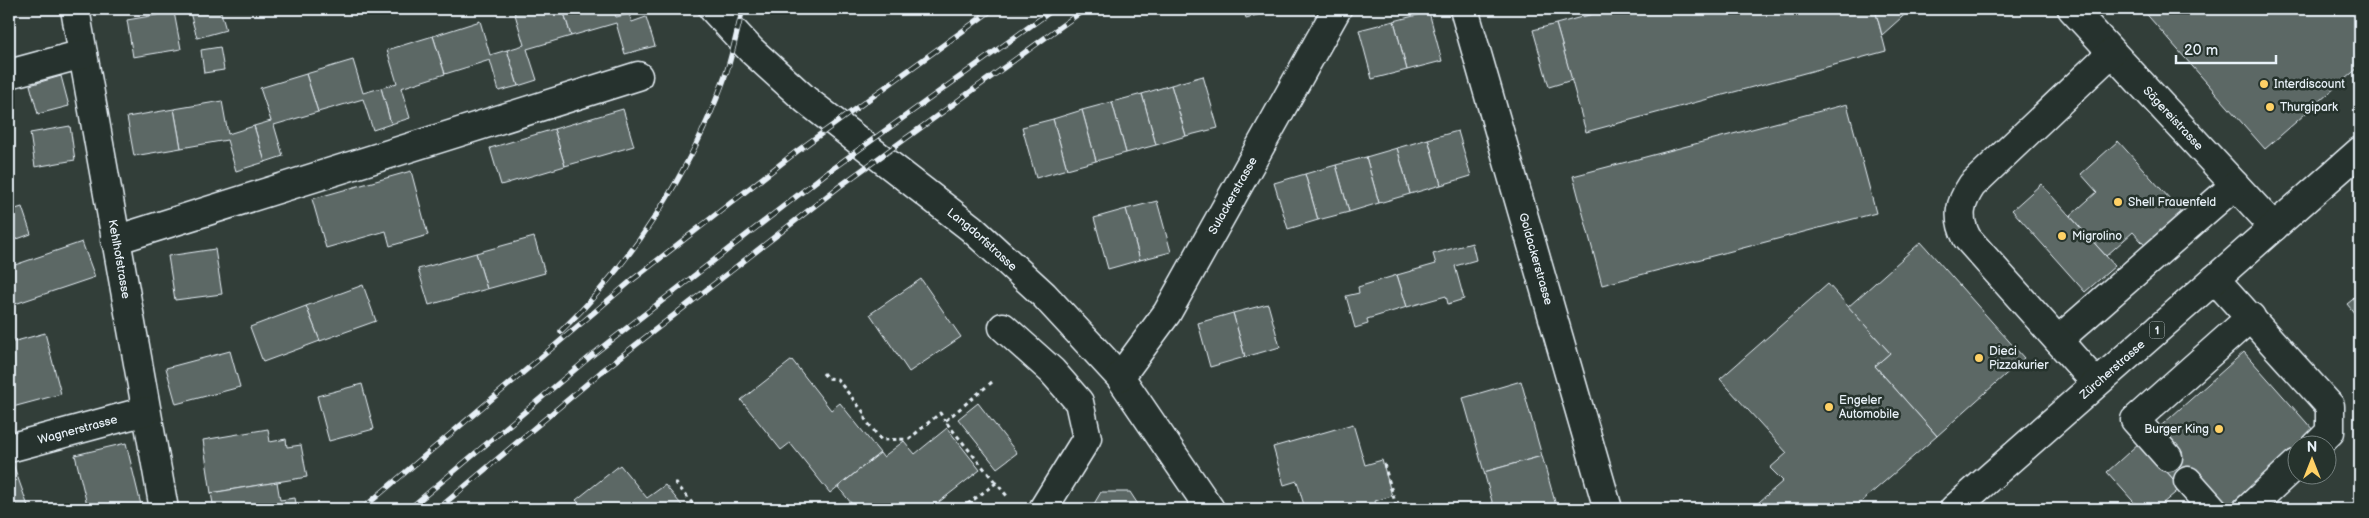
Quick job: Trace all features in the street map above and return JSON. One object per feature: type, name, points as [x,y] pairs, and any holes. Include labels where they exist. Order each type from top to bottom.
[{"type":"street","name":"Kehlhofstrasse","points":[[75,9],[164,509]]},
{"type":"street","name":"Langdorfstrasse","points":[[713,9],[751,50],[812,104],[972,228],[1044,295],[1120,377],[1210,509]]},
{"type":"street","name":"Sulackerstrasse","points":[[1120,377],[1167,313],[1337,9]]},
{"type":"street","name":"Goldackerstrasse","points":[[1464,9],[1608,509]]},
{"type":"street","name":"Sägereistrasse","points":[[2072,9],[2274,227]]},
{"type":"street","points":[[2096,383],[1967,238],[1960,226],[1959,213],[1963,199],[1972,185],[2111,53]]},
{"type":"street","points":[[9,74],[83,54]]},
{"type":"street","points":[[115,240],[638,76]]},
{"type":"street","name":"Zürcherstrasse","points":[[1954,509],[2360,151]]},
{"type":"street","points":[[2058,340],[2235,185]]},
{"type":"street","points":[[2215,279],[2330,406],[2330,432],[2326,436]]},
{"type":"street","points":[[2168,457],[2135,420],[2251,317]]},
{"type":"street","points":[[1003,327],[1052,370],[1079,402],[1087,438],[1044,509]]},
{"type":"street","name":"Wagnerstrasse","points":[[9,448],[146,411]]},
{"type":"street","points":[[2248,509],[2286,473]]},
{"type":"street","points":[[2188,481],[2213,509]]},
{"type":"path","points":[[823,373],[827,378],[838,380],[865,414],[865,420],[882,440],[909,439],[940,413],[1008,497]]},
{"type":"path","points":[[946,421],[992,382]]},
{"type":"path","points":[[1384,464],[1398,509]]},
{"type":"path","points":[[675,482],[697,509]]},
{"type":"path","points":[[961,509],[996,483]]},
{"type":"building","points":[[189,9],[220,9],[226,30],[197,38]]},
{"type":"building","points":[[523,9],[563,9],[571,36],[527,49],[537,80],[518,86],[507,50],[524,45],[514,11]]},
{"type":"building","points":[[563,9],[613,9],[616,17],[629,14],[632,22],[646,17],[655,46],[625,54],[616,23],[571,36]]},
{"type":"building","points":[[1243,9],[1279,9],[1246,18]]},
{"type":"building","points":[[1611,9],[1875,9],[1886,51],[1586,132],[1556,24]]},
{"type":"building","points":[[1875,9],[1911,9],[1882,35]]},
{"type":"building","name":"Thurgipark","points":[[2142,9],[2360,9],[2360,66],[2265,149]]},
{"type":"building","points":[[174,12],[181,49],[133,57],[127,20]]},
{"type":"building","points":[[1429,12],[1442,61],[1407,70],[1394,21]]},
{"type":"building","points":[[480,21],[490,55],[507,50],[518,86],[499,91],[490,60],[445,74],[433,36]]},
{"type":"building","points":[[1394,21],[1407,70],[1372,79],[1359,30]]},
{"type":"building","points":[[1556,24],[1572,80],[1549,87],[1533,30]]},
{"type":"building","points":[[433,36],[445,74],[401,88],[410,118],[391,124],[381,88],[397,83],[387,50]]},
{"type":"building","points":[[220,47],[224,70],[204,73],[201,50]]},
{"type":"building","points":[[353,60],[363,93],[381,88],[391,124],[373,130],[363,99],[318,112],[306,74]]},
{"type":"building","points":[[306,74],[318,112],[274,125],[283,156],[265,162],[254,126],[271,121],[260,88]]},
{"type":"building","points":[[61,76],[69,106],[38,114],[30,85]]},
{"type":"building","points":[[1203,76],[1218,128],[1186,136],[1171,85]]},
{"type":"building","points":[[1171,85],[1186,136],[1156,145],[1142,94]]},
{"type":"building","points":[[1142,94],[1156,145],[1126,153],[1112,102]]},
{"type":"building","points":[[222,101],[228,134],[254,126],[265,162],[236,171],[227,140],[181,148],[174,109]]},
{"type":"building","points":[[1112,102],[1126,153],[1096,161],[1082,110]]},
{"type":"building","points":[[1847,104],[1876,213],[1602,285],[1573,176]]},
{"type":"building","points":[[174,109],[181,148],[134,156],[127,117]]},
{"type":"building","points":[[623,109],[634,146],[565,166],[554,129]]},
{"type":"building","points":[[1082,110],[1096,161],[1067,169],[1053,119]]},
{"type":"building","points":[[1053,119],[1067,169],[1036,178],[1022,127]]},
{"type":"building","points":[[70,126],[75,160],[35,167],[30,133]]},
{"type":"building","points":[[554,129],[565,166],[501,185],[490,148]]},
{"type":"building","points":[[1458,131],[1471,176],[1441,185],[1428,139]]},
{"type":"building","points":[[1428,139],[1441,185],[1410,194],[1397,148]]},
{"type":"building","points":[[2118,141],[2187,218],[2150,251],[2133,232],[2106,256],[2070,216],[2097,192],[2081,174]]},
{"type":"building","points":[[1397,148],[1410,194],[1379,203],[1366,157]]},
{"type":"building","points":[[1366,157],[1379,203],[1349,212],[1336,165]]},
{"type":"building","points":[[1336,165],[1349,212],[1318,220],[1305,174]]},
{"type":"building","points":[[411,171],[428,235],[390,246],[386,231],[326,248],[312,199]]},
{"type":"building","points":[[1305,174],[1318,220],[1288,229],[1274,183]]},
{"type":"building","name":"Migrolino","points":[[2041,184],[2115,266],[2085,292],[2012,210]]},
{"type":"building","points":[[1157,201],[1171,252],[1140,260],[1126,209]]},
{"type":"building","points":[[22,207],[31,234],[9,242],[9,211]]},
{"type":"building","points":[[1126,209],[1140,260],[1108,269],[1094,218]]},
{"type":"building","points":[[534,237],[545,273],[487,289],[476,253]]},
{"type":"building","points":[[82,242],[95,277],[9,306],[9,267]]},
{"type":"building","points":[[1921,242],[2024,358],[1937,436],[1875,366],[1890,353],[1848,307]]},
{"type":"building","points":[[1472,243],[1476,260],[1455,266],[1464,299],[1448,304],[1446,296],[1407,307],[1397,275],[1436,264],[1433,254]]},
{"type":"building","points":[[215,249],[222,294],[175,300],[168,256]]},
{"type":"building","points":[[476,253],[487,289],[429,305],[418,269]]},
{"type":"building","points":[[1397,275],[1407,307],[1367,319],[1368,324],[1355,328],[1346,296],[1359,293],[1358,287]]},
{"type":"building","points":[[921,279],[961,337],[909,372],[870,314]]},
{"type":"building","name":"Engeler Automobile","points":[[1828,284],[1890,353],[1875,366],[1937,436],[1853,509],[1751,509],[1783,481],[1770,468],[1787,453],[1720,379]]},
{"type":"building","points":[[363,285],[376,321],[320,341],[306,306]]},
{"type":"building","points":[[2357,296],[2360,300],[2360,320],[2347,304]]},
{"type":"building","points":[[1268,304],[1280,347],[1245,357],[1233,313]]},
{"type":"building","points":[[306,306],[320,341],[263,362],[250,327]]},
{"type":"building","points":[[1233,313],[1245,357],[1210,367],[1198,323]]},
{"type":"building","points":[[45,333],[61,394],[9,408],[9,343]]},
{"type":"building","points":[[230,351],[240,387],[176,404],[166,368]]},
{"type":"building","points":[[2244,352],[2314,431],[2308,436],[2286,436],[2286,456],[2225,509],[2181,488],[2160,464],[2154,432]]},
{"type":"building","points":[[792,360],[831,410],[840,403],[880,453],[830,493],[790,443],[781,450],[741,400]]},
{"type":"building","points":[[1521,381],[1542,456],[1484,472],[1463,398]]},
{"type":"building","points":[[362,384],[374,429],[329,441],[317,396]]},
{"type":"building","points":[[978,403],[1017,453],[997,468],[958,419]]},
{"type":"building","points":[[1353,424],[1365,465],[1382,460],[1392,496],[1375,501],[1377,509],[1305,509],[1297,481],[1284,485],[1273,447]]},
{"type":"building","points":[[947,428],[980,470],[930,509],[920,509],[916,505],[910,509],[856,509],[838,487],[880,453],[883,457],[904,441],[915,454]]},
{"type":"building","points":[[268,429],[270,442],[286,439],[287,447],[301,445],[307,477],[211,493],[203,440]]},
{"type":"building","points":[[2140,442],[2181,488],[2156,509],[2140,509],[2107,472]]},
{"type":"building","points":[[126,443],[142,509],[88,509],[75,455]]},
{"type":"building","points":[[1542,456],[1557,509],[1494,509],[1484,472]]},
{"type":"building","points":[[13,464],[29,509],[9,509],[9,465]]},
{"type":"building","points":[[620,465],[647,498],[665,485],[685,509],[584,509],[576,500]]},
{"type":"building","points":[[277,482],[280,500],[295,498],[297,509],[214,509],[211,493]]},
{"type":"building","points":[[1101,492],[1130,492],[1141,509],[1091,509]]},
{"type":"railway","points":[[561,331],[587,305],[634,247],[676,183],[709,116],[723,82],[743,9]]},
{"type":"railway","points":[[362,509],[631,281],[796,152],[993,9]]},
{"type":"railway","points":[[409,509],[591,356],[825,174],[1054,9]]},
{"type":"railway","points":[[438,509],[601,372],[840,186],[1085,9]]},
{"type":"place","name":"Interdiscount","points":[[2264,84]]},
{"type":"place","name":"Thurgipark","points":[[2270,107]]},
{"type":"place","name":"Shell Frauenfeld","points":[[2118,202]]},
{"type":"place","name":"Migrolino","points":[[2062,236]]},
{"type":"place","name":"Dieci Pizzakurier","points":[[1979,358]]},
{"type":"place","name":"Engeler Automobile","points":[[1829,407]]},
{"type":"place","name":"Burger King","points":[[2219,429]]}]
